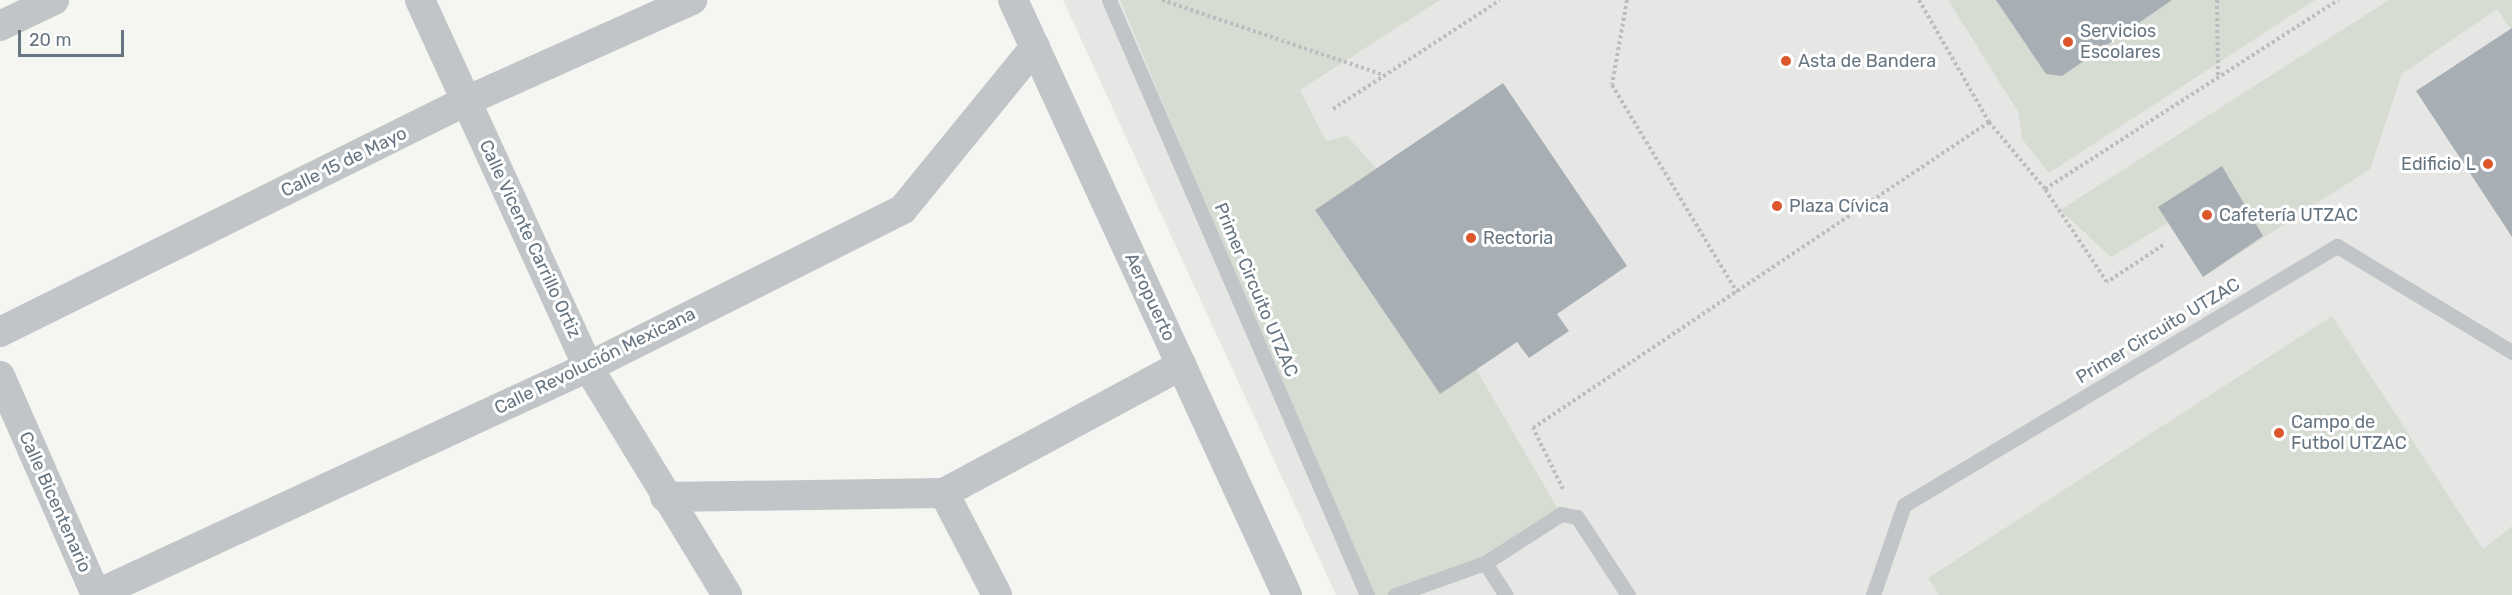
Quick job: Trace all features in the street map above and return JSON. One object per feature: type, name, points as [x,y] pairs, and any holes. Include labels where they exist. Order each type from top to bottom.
[{"type":"street","points":[[0,26],[54,0]]},
{"type":"street","name":"Calle Vicente Carrillo Ortiz","points":[[420,0],[588,367],[664,497],[727,595]]},
{"type":"street","name":"Calle 15 de Mayo","points":[[0,332],[466,101],[692,0]]},
{"type":"street","name":"Aeropuerto","points":[[1013,0],[1287,595]]},
{"type":"street","name":"Calle Revolución Mexicana","points":[[95,595],[588,367],[903,209],[1035,47]]},
{"type":"street","points":[[664,497],[945,493],[1182,365]]},
{"type":"street","name":"Calle Bicentenario","points":[[0,376],[95,595]]},
{"type":"street","points":[[945,493],[997,595]]},
{"type":"lane","name":"Primer Circuito UTZAC","points":[[1109,0],[1367,595]]},
{"type":"lane","name":"Primer Circuito UTZAC","points":[[1874,595],[1904,505],[2337,246],[2512,352]]},
{"type":"lane","points":[[1395,595],[1485,563],[1561,514],[1577,517],[1628,595]]},
{"type":"lane","points":[[1485,563],[1506,595]]},
{"type":"path","points":[[1162,0],[1383,75]]},
{"type":"path","points":[[1333,109],[1500,0]]},
{"type":"path","points":[[1627,0],[1612,85],[1737,292]]},
{"type":"path","points":[[1918,0],[1989,122],[2045,189],[2107,282],[2163,245]]},
{"type":"path","points":[[2217,0],[2218,78]]},
{"type":"path","points":[[2045,189],[2338,0]]},
{"type":"path","points":[[1577,517],[1533,428],[1989,122]]},
{"type":"shaded area","points":[[1063,0],[2512,0],[2512,595],[1336,595]]},
{"type":"shaded area","points":[[1120,0],[1440,0],[1300,90],[1326,141],[1347,136],[1377,169],[1315,210],[1440,394],[1476,369],[1561,514],[1485,563],[1395,595],[1368,595]]},
{"type":"shaded area","points":[[1948,0],[2315,0],[2049,173],[2022,139],[2018,112]]},
{"type":"shaded area","points":[[2389,0],[2512,0],[2512,31],[2497,9],[2402,74],[2370,169],[2203,277],[2168,223],[2111,257],[2060,210]]},
{"type":"shaded area","name":"Campo de Futbol UTZAC","points":[[2332,316],[2483,549],[2512,526],[2512,595],[1939,595],[1928,578]]},
{"type":"building","name":"Servicios Escolares","points":[[1996,0],[2172,0],[2062,76],[2046,74]]},
{"type":"building","name":"Edificio L","points":[[2512,28],[2512,237],[2416,91]]},
{"type":"building","name":"Rectoria","points":[[1503,83],[1627,266],[1557,314],[1569,331],[1529,358],[1517,342],[1440,394],[1315,210]]},
{"type":"building","name":"Cafetería UTZAC","points":[[2222,166],[2263,236],[2203,277],[2158,207]]},
{"type":"place","name":"Servicios Escolares","points":[[2068,42]]},
{"type":"place","name":"Asta de Bandera","points":[[1786,61]]},
{"type":"place","name":"Edificio L","points":[[2488,164]]},
{"type":"place","name":"Plaza Cívica","points":[[1777,206]]},
{"type":"place","name":"Cafetería UTZAC","points":[[2207,215]]},
{"type":"place","name":"Rectoria","points":[[1471,238]]},
{"type":"place","name":"Campo de Futbol UTZAC","points":[[2279,433]]}]
